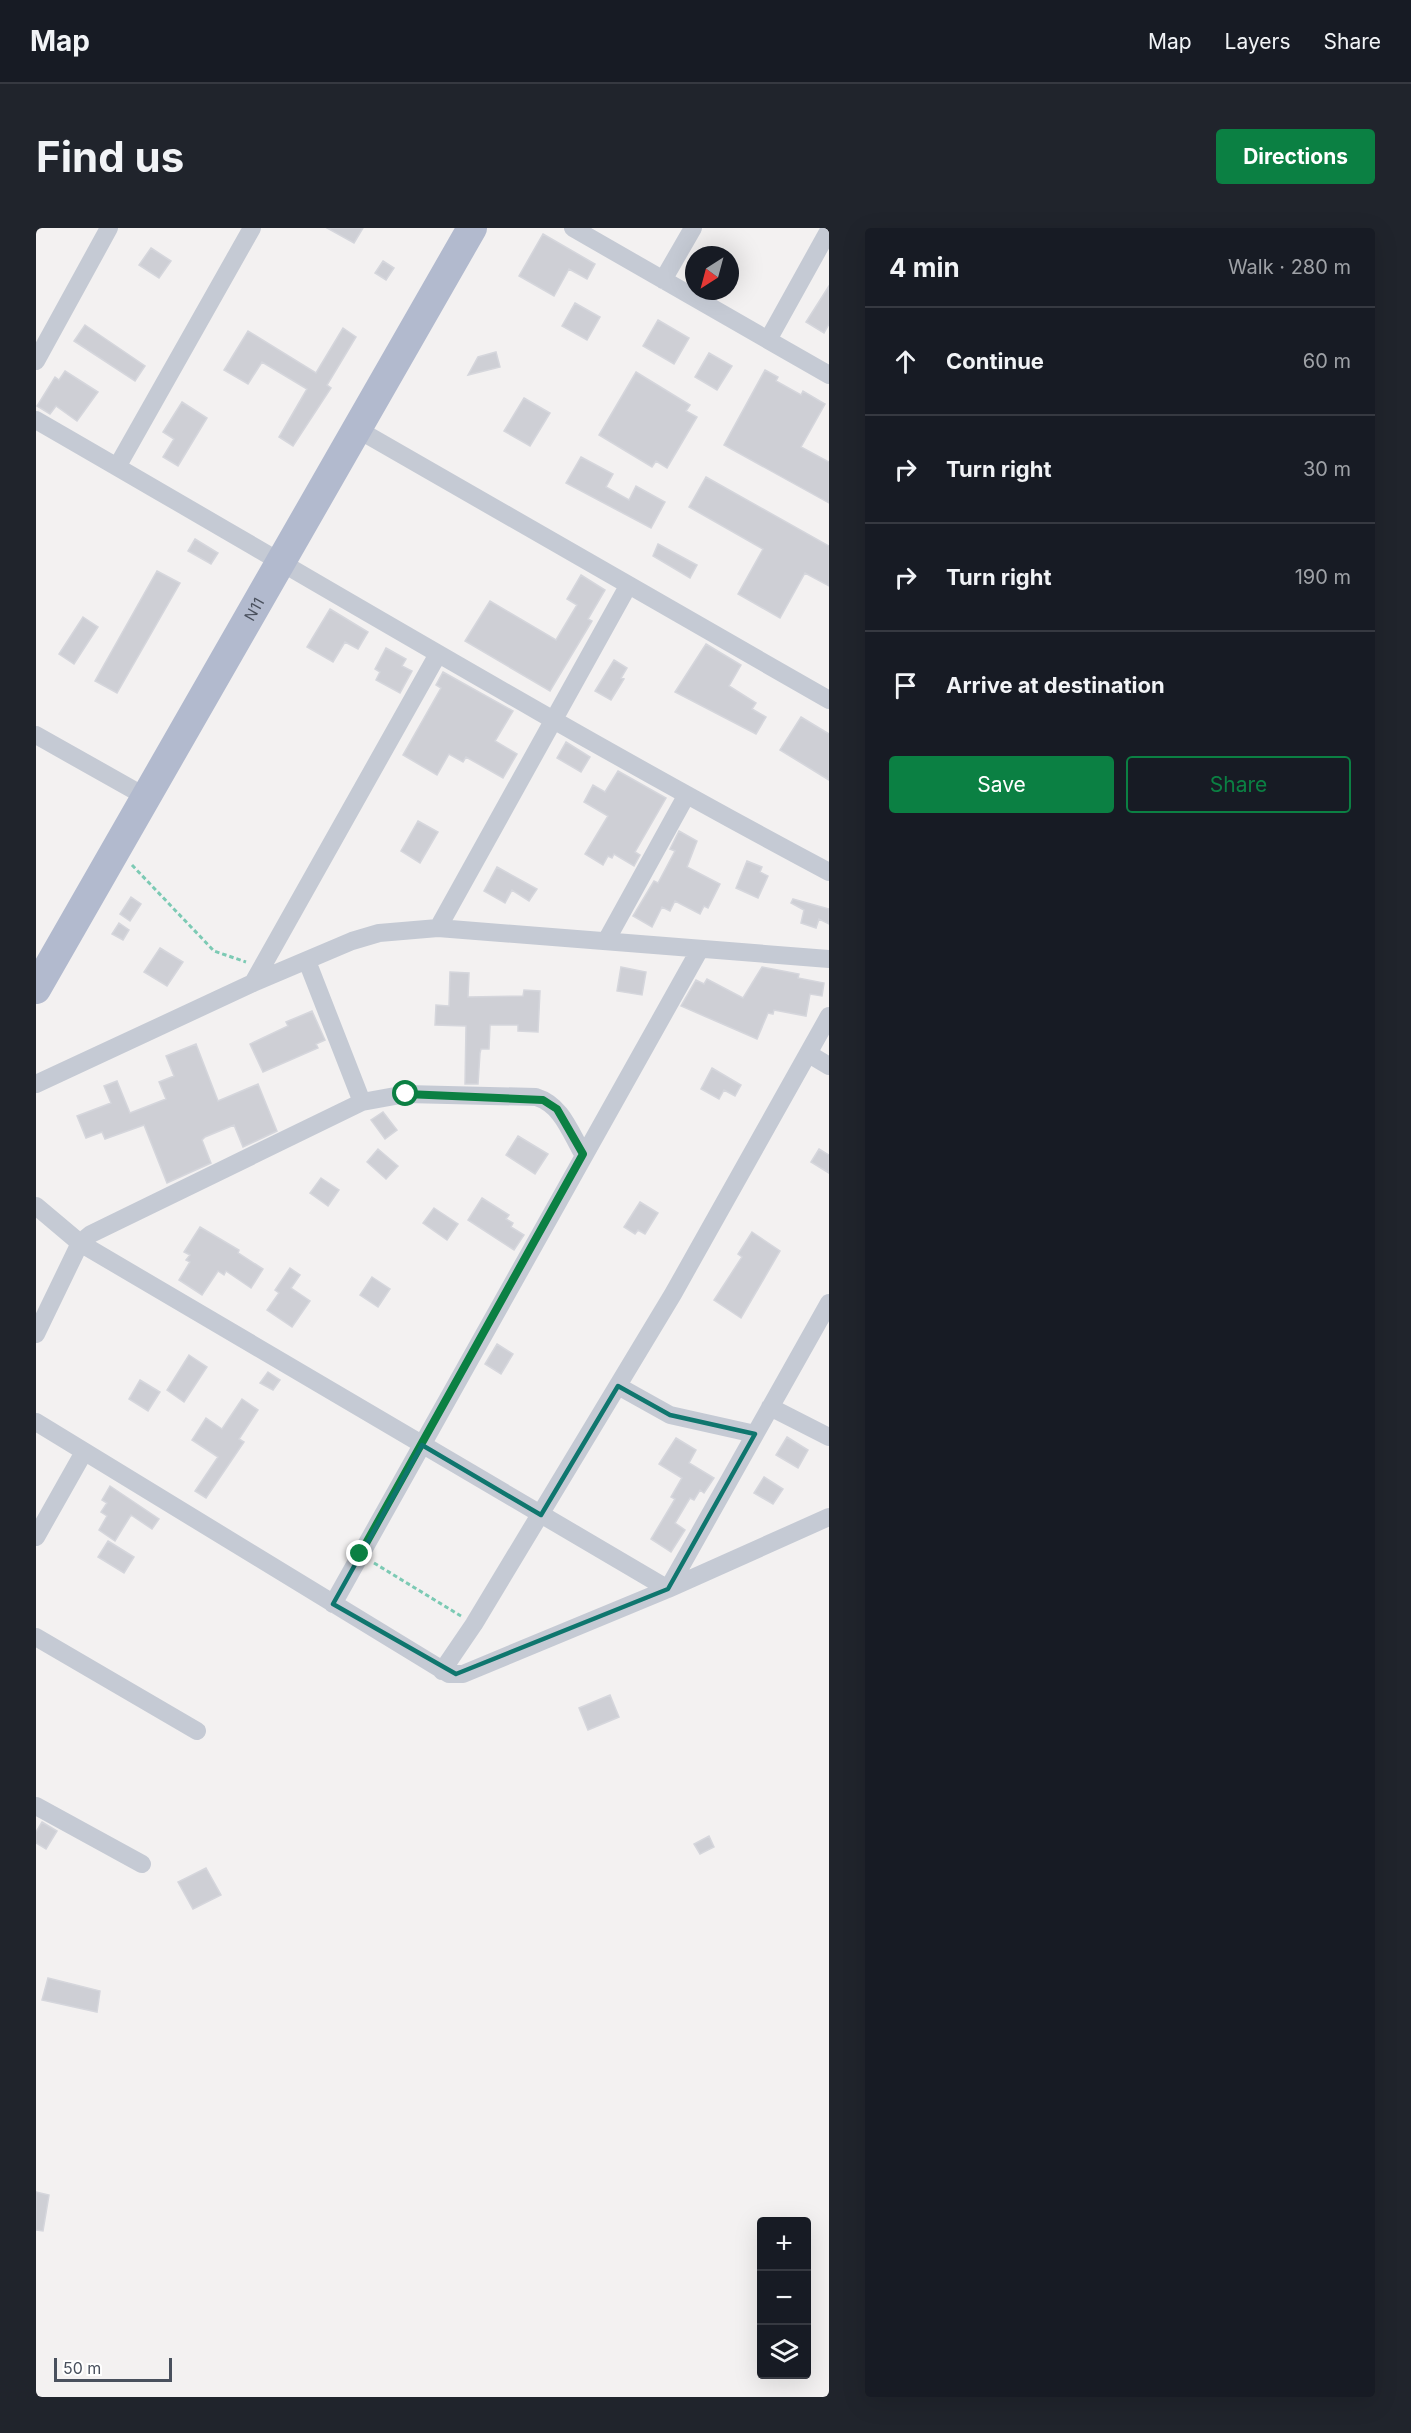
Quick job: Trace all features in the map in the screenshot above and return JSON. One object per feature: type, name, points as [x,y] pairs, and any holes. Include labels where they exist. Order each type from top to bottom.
[{"type":"main road","name":"N11","points":[[36,989],[472,228]]},
{"type":"street","points":[[36,361],[110,228]]},
{"type":"street","points":[[117,467],[252,228]]},
{"type":"street","points":[[573,228],[829,375]]},
{"type":"street","points":[[663,280],[693,228]]},
{"type":"street","points":[[768,340],[829,230]]},
{"type":"street","points":[[36,420],[554,721],[686,796],[829,872]]},
{"type":"street","points":[[357,429],[829,700]]},
{"type":"street","points":[[438,928],[628,586]]},
{"type":"street","points":[[253,983],[438,654]]},
{"type":"street","points":[[36,735],[146,797]]},
{"type":"street","points":[[606,941],[686,796]]},
{"type":"street","points":[[36,1084],[253,983],[352,940],[379,933],[438,928],[829,958]]},
{"type":"street","points":[[333,1604],[583,1154],[700,949]]},
{"type":"street","points":[[307,960],[362,1102]]},
{"type":"street","points":[[442,1671],[474,1624],[618,1386],[829,1016]]},
{"type":"street","points":[[809,1053],[829,1066]]},
{"type":"street","points":[[36,1334],[80,1243],[122,1218],[362,1102],[406,1094],[536,1097],[557,1109],[583,1154]]},
{"type":"street","points":[[36,1206],[80,1243],[668,1589]]},
{"type":"street","points":[[668,1589],[829,1303]]},
{"type":"street","points":[[618,1386],[670,1416],[755,1434]]},
{"type":"street","points":[[770,1407],[829,1437]]},
{"type":"street","points":[[36,1422],[442,1671],[463,1674],[668,1589],[829,1517]]},
{"type":"street","points":[[36,1537],[84,1452]]},
{"type":"street","points":[[36,1636],[197,1731]]},
{"type":"street","points":[[36,1806],[142,1864]]},
{"type":"path","points":[[117,847],[174,912],[214,951],[262,967]]},
{"type":"path","points":[[360,1554],[474,1624]]},
{"type":"highlighted area","points":[[618,1386],[670,1415],[755,1434],[668,1589],[456,1674],[333,1604],[422,1445],[541,1515]]},
{"type":"building","points":[[327,228],[363,228],[354,243]]},
{"type":"building","points":[[543,234],[595,264],[587,279],[569,269],[554,296],[519,276]]},
{"type":"building","points":[[151,248],[171,261],[159,278],[139,265]]},
{"type":"building","points":[[383,261],[394,268],[386,280],[375,273]]},
{"type":"building","points":[[829,286],[829,324],[824,333],[806,322]]},
{"type":"building","points":[[575,303],[600,317],[587,340],[562,326]]},
{"type":"building","points":[[658,320],[689,338],[674,364],[643,346]]},
{"type":"building","points":[[85,325],[145,366],[135,381],[74,341]]},
{"type":"building","points":[[343,328],[356,337],[327,385],[331,388],[293,446],[279,437],[307,389],[262,362],[248,384],[224,370],[248,331],[316,373]]},
{"type":"building","points":[[496,352],[500,367],[468,375],[478,357]]},
{"type":"building","points":[[709,353],[732,366],[717,390],[695,377]]},
{"type":"building","points":[[765,370],[778,377],[776,381],[801,395],[803,391],[825,404],[801,447],[829,462],[829,503],[724,445]]},
{"type":"building","points":[[65,371],[98,392],[77,421],[56,406],[50,414],[37,406],[55,377],[59,380]]},
{"type":"building","points":[[636,372],[690,405],[686,411],[697,417],[667,468],[656,461],[652,467],[599,435]]},
{"type":"building","points":[[524,398],[550,413],[530,446],[504,431]]},
{"type":"building","points":[[182,402],[207,418],[178,466],[163,457],[174,439],[163,432]]},
{"type":"building","points":[[581,457],[613,474],[606,487],[629,500],[636,486],[665,502],[651,528],[566,483]]},
{"type":"building","points":[[706,477],[829,546],[829,586],[805,573],[780,618],[738,594],[763,549],[689,507]]},
{"type":"building","points":[[195,539],[218,553],[211,564],[188,551]]},
{"type":"building","points":[[658,544],[697,565],[690,578],[653,556]]},
{"type":"building","points":[[157,571],[180,583],[117,693],[95,681]]},
{"type":"building","points":[[581,575],[605,590],[588,619],[592,621],[550,691],[465,641],[490,601],[556,640],[577,605],[567,599]]},
{"type":"building","points":[[330,609],[368,632],[358,649],[345,642],[333,662],[307,647]]},
{"type":"building","points":[[83,617],[98,627],[74,664],[59,654]]},
{"type":"building","points":[[706,644],[741,665],[729,686],[756,703],[752,709],[766,717],[756,734],[675,692]]},
{"type":"building","points":[[386,648],[406,659],[402,666],[412,671],[400,693],[376,680],[380,672],[375,669]]},
{"type":"building","points":[[614,660],[627,668],[621,678],[624,679],[611,700],[595,691]]},
{"type":"building","points":[[443,672],[513,711],[495,741],[517,754],[503,778],[466,757],[463,762],[449,754],[437,775],[403,755],[441,688],[436,685]]},
{"type":"building","points":[[801,717],[829,734],[829,780],[780,750]]},
{"type":"building","points":[[566,742],[590,757],[581,772],[557,758]]},
{"type":"building","points":[[618,771],[666,798],[635,852],[640,855],[634,866],[614,854],[612,858],[608,856],[603,865],[585,854],[608,816],[584,802],[593,785],[605,792]]},
{"type":"building","points":[[418,821],[438,832],[420,863],[401,851]]},
{"type":"building","points":[[679,831],[697,841],[687,867],[720,884],[708,908],[704,906],[700,914],[675,901],[670,911],[662,907],[652,927],[633,916],[654,881],[658,883],[675,851],[670,849]]},
{"type":"building","points":[[747,861],[762,867],[760,872],[768,876],[758,898],[736,888]]},
{"type":"building","points":[[497,867],[537,889],[529,901],[512,890],[505,903],[484,891]]},
{"type":"building","points":[[131,897],[141,904],[130,921],[120,914]]},
{"type":"building","points":[[793,899],[829,909],[829,924],[819,919],[816,928],[801,923],[804,910],[791,903]]},
{"type":"building","points":[[119,923],[129,930],[123,940],[112,934]]},
{"type":"building","points":[[160,948],[183,962],[167,986],[144,972]]},
{"type":"building","points":[[621,967],[646,972],[642,995],[617,991]]},
{"type":"building","points":[[762,967],[799,974],[798,978],[824,983],[822,996],[810,994],[806,1016],[774,1010],[773,1014],[768,1013],[757,1039],[681,1006],[696,980],[704,984],[707,979],[743,998]]},
{"type":"building","points":[[450,972],[469,973],[468,997],[523,996],[524,990],[540,991],[538,1032],[518,1031],[518,1025],[490,1025],[489,1049],[481,1049],[480,1053],[478,1084],[465,1084],[466,1026],[435,1025],[436,1005],[449,1006]]},
{"type":"building","points":[[312,1011],[325,1040],[316,1044],[318,1048],[263,1072],[250,1044],[288,1026],[286,1022]]},
{"type":"building","points":[[196,1044],[218,1101],[258,1084],[277,1131],[243,1147],[234,1125],[205,1137],[202,1140],[211,1163],[167,1183],[144,1125],[105,1139],[102,1132],[86,1138],[77,1116],[111,1103],[104,1086],[117,1081],[130,1113],[166,1099],[159,1082],[174,1076],[166,1056]]},
{"type":"building","points":[[712,1068],[741,1085],[735,1096],[724,1090],[719,1099],[701,1089]]},
{"type":"building","points":[[383,1112],[397,1130],[385,1139],[371,1120]]},
{"type":"building","points":[[518,1136],[548,1154],[535,1174],[506,1155]]},
{"type":"building","points":[[378,1149],[398,1166],[386,1179],[367,1162]]},
{"type":"building","points":[[819,1149],[829,1155],[829,1173],[811,1162]]},
{"type":"building","points":[[321,1178],[339,1190],[328,1206],[310,1193]]},
{"type":"building","points":[[482,1198],[509,1215],[506,1219],[513,1223],[511,1227],[524,1235],[514,1250],[468,1220]]},
{"type":"building","points":[[640,1202],[658,1213],[645,1234],[638,1230],[635,1234],[624,1227]]},
{"type":"building","points":[[434,1208],[458,1224],[447,1240],[423,1223]]},
{"type":"building","points":[[200,1227],[239,1250],[238,1253],[263,1269],[251,1288],[226,1271],[224,1275],[218,1271],[202,1295],[179,1280],[190,1262],[186,1260],[190,1255],[184,1252]]},
{"type":"building","points":[[752,1232],[780,1251],[741,1318],[714,1300],[742,1257],[738,1254]]},
{"type":"building","points":[[290,1268],[300,1275],[291,1288],[310,1301],[292,1327],[267,1310],[279,1293],[275,1290]]},
{"type":"building","points":[[372,1277],[390,1289],[378,1307],[360,1295]]},
{"type":"building","points":[[497,1344],[513,1354],[501,1374],[485,1364]]},
{"type":"building","points":[[189,1355],[207,1367],[184,1402],[167,1390]]},
{"type":"building","points":[[268,1372],[280,1380],[273,1390],[260,1383]]},
{"type":"building","points":[[140,1380],[160,1392],[148,1411],[129,1399]]},
{"type":"building","points":[[242,1399],[258,1410],[239,1439],[244,1442],[206,1498],[195,1491],[218,1457],[192,1440],[206,1418],[222,1429]]},
{"type":"building","points":[[787,1437],[808,1450],[798,1468],[776,1455]]},
{"type":"building","points":[[676,1438],[696,1450],[689,1463],[714,1478],[704,1493],[700,1490],[694,1500],[690,1498],[675,1523],[685,1530],[671,1552],[651,1539],[675,1499],[671,1497],[682,1478],[659,1464]]},
{"type":"building","points":[[764,1477],[783,1489],[773,1504],[754,1493]]},
{"type":"building","points":[[110,1486],[159,1519],[152,1529],[131,1515],[115,1541],[99,1530],[107,1516],[101,1512],[107,1503],[102,1500]]},
{"type":"building","points":[[108,1541],[134,1557],[124,1573],[98,1557]]},
{"type":"building","points":[[610,1695],[619,1717],[588,1730],[579,1708]]},
{"type":"building","points":[[42,1822],[57,1831],[46,1849],[36,1843],[36,1832]]},
{"type":"building","points":[[709,1836],[714,1847],[700,1854],[694,1844]]},
{"type":"building","points":[[206,1868],[221,1895],[193,1909],[178,1882]]},
{"type":"building","points":[[48,1978],[100,1991],[97,2012],[42,2000]]},
{"type":"building","points":[[36,2192],[49,2195],[43,2231],[36,2230]]},
{"type":"route","points":[[360,1554],[583,1154],[557,1109],[536,1097],[406,1094]]}]
